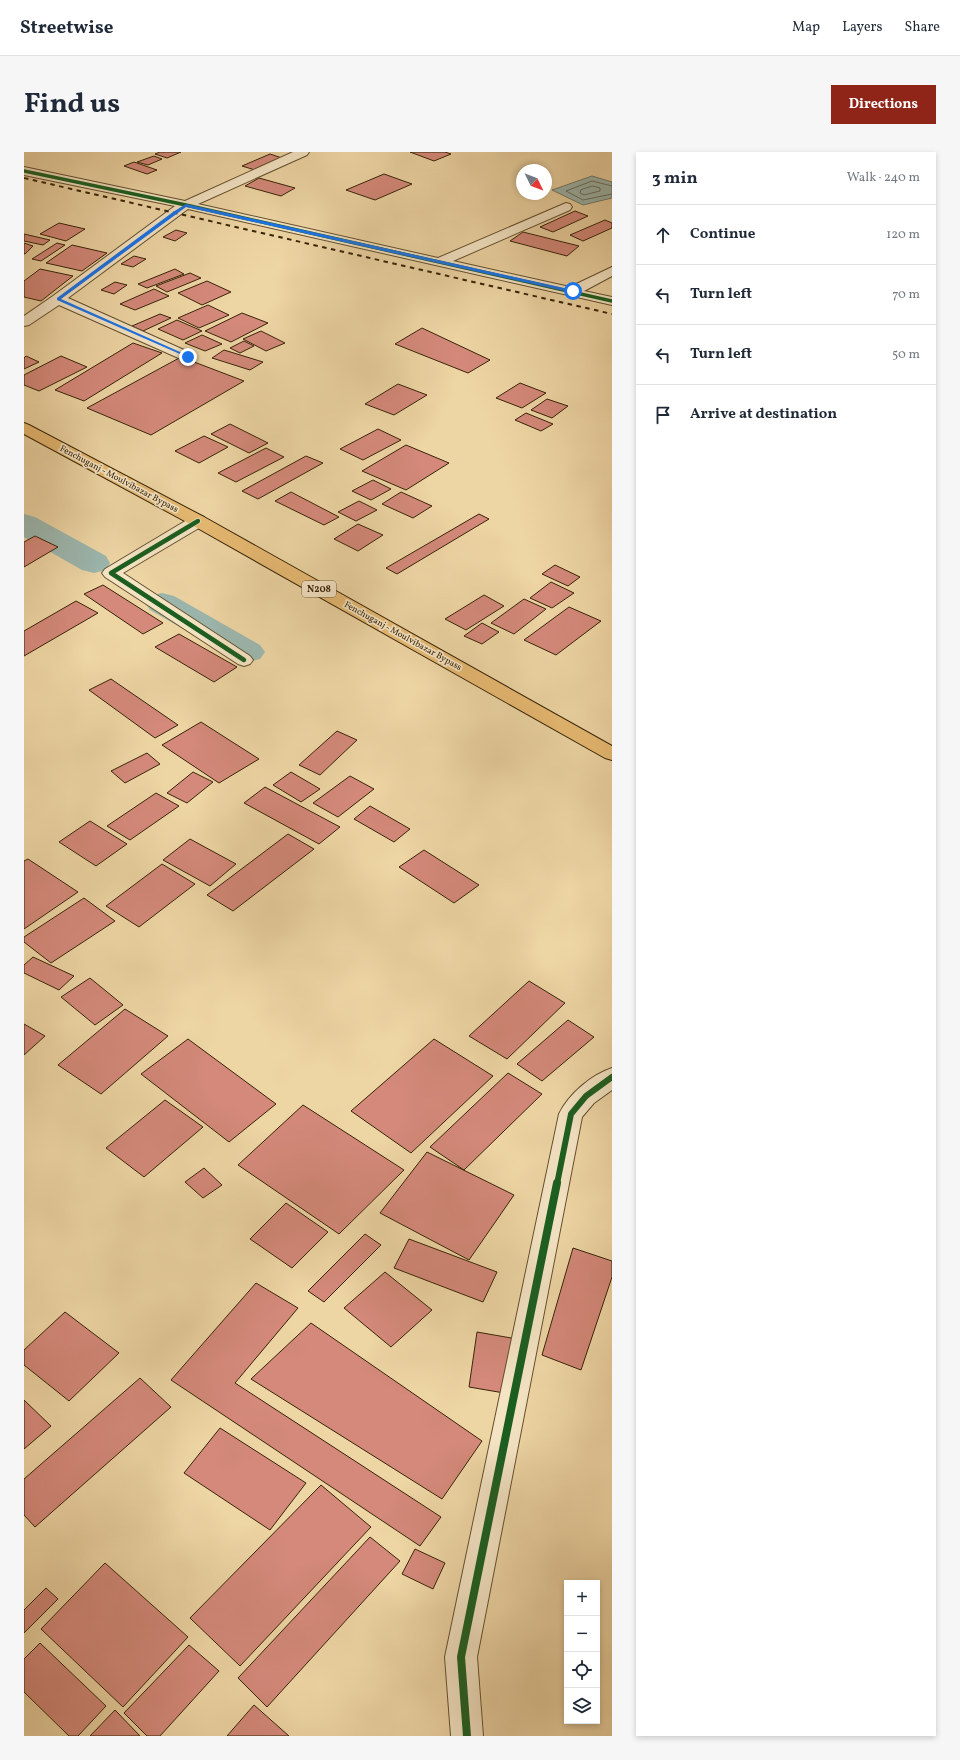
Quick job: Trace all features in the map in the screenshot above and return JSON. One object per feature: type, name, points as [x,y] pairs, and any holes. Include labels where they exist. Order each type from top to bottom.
[{"type":"highway","name":"Fenchuganj - Moulvibazar Bypass","points":[[24,428],[198,521],[612,754]]},
{"type":"street","points":[[24,322],[58,299],[174,212],[303,152]]},
{"type":"street","points":[[24,171],[438,263],[573,291],[612,301]]},
{"type":"street","points":[[438,263],[566,207]]},
{"type":"street","points":[[573,291],[612,271]]},
{"type":"street","points":[[58,299],[188,357]]},
{"type":"street","points":[[198,521],[111,573],[244,660]]},
{"type":"street","points":[[467,1736],[461,1657],[571,1114],[586,1096],[612,1077]]},
{"type":"water","points":[[592,176],[612,182],[612,198],[583,205],[552,190]]},
{"type":"building","points":[[160,152],[181,152],[167,158],[155,154]]},
{"type":"building","points":[[410,152],[445,152],[451,154],[434,161]]},
{"type":"building","points":[[270,154],[282,158],[255,170],[242,166]]},
{"type":"building","points":[[154,156],[162,159],[148,165],[137,162]]},
{"type":"building","points":[[134,162],[157,170],[147,174],[124,166]]},
{"type":"building","points":[[384,174],[412,184],[375,200],[346,190]]},
{"type":"building","points":[[259,178],[295,188],[281,196],[245,186]]},
{"type":"building","points":[[575,211],[588,216],[553,232],[540,227]]},
{"type":"building","points":[[605,220],[612,223],[612,228],[583,241],[570,235]]},
{"type":"building","points":[[59,223],[85,229],[66,241],[40,234]]},
{"type":"building","points":[[176,230],[187,233],[175,241],[163,237]]},
{"type":"building","points":[[523,232],[579,246],[567,256],[510,241]]},
{"type":"building","points":[[24,234],[50,240],[43,245],[24,241]]},
{"type":"building","points":[[24,243],[33,246],[25,254],[24,254]]},
{"type":"building","points":[[57,243],[65,245],[41,261],[32,259]]},
{"type":"building","points":[[72,245],[107,253],[82,271],[46,263]]},
{"type":"building","points":[[134,256],[146,259],[133,267],[121,264]]},
{"type":"building","points":[[40,269],[73,276],[41,301],[24,297],[24,281]]},
{"type":"building","points":[[175,269],[184,274],[147,288],[138,284]]},
{"type":"building","points":[[190,273],[201,278],[167,292],[156,286]]},
{"type":"building","points":[[207,281],[231,292],[202,305],[178,293]]},
{"type":"building","points":[[115,282],[127,285],[114,294],[101,290]]},
{"type":"building","points":[[154,289],[169,296],[135,310],[120,304]]},
{"type":"building","points":[[208,305],[229,315],[199,328],[178,318]]},
{"type":"building","points":[[242,313],[268,323],[231,342],[205,331]]},
{"type":"building","points":[[160,314],[171,318],[143,331],[132,326]]},
{"type":"building","points":[[177,320],[202,331],[183,340],[158,329]]},
{"type":"building","points":[[422,328],[490,360],[468,373],[395,344]]},
{"type":"building","points":[[261,331],[285,343],[266,351],[243,339]]},
{"type":"building","points":[[202,335],[222,344],[205,351],[185,343]]},
{"type":"building","points":[[244,341],[254,346],[240,353],[230,348]]},
{"type":"building","points":[[133,343],[162,353],[84,401],[55,390]]},
{"type":"building","points":[[224,350],[263,362],[250,370],[212,358]]},
{"type":"building","points":[[26,356],[39,362],[24,369],[24,358]]},
{"type":"building","points":[[61,356],[87,367],[39,391],[24,385],[24,375]]},
{"type":"building","points":[[181,357],[244,381],[151,435],[87,408]]},
{"type":"building","points":[[520,383],[546,393],[522,408],[496,398]]},
{"type":"building","points":[[398,384],[427,395],[394,415],[365,404]]},
{"type":"building","points":[[547,399],[568,406],[552,418],[531,410]]},
{"type":"building","points":[[526,413],[553,424],[541,431],[515,420]]},
{"type":"building","points":[[230,424],[268,443],[249,453],[211,434]]},
{"type":"building","points":[[378,429],[401,440],[363,460],[340,449]]},
{"type":"building","points":[[204,436],[228,447],[199,463],[175,451]]},
{"type":"building","points":[[406,445],[449,463],[406,490],[362,471]]},
{"type":"building","points":[[266,448],[284,457],[236,482],[218,473]]},
{"type":"building","points":[[306,456],[323,463],[258,499],[242,491]]},
{"type":"building","points":[[373,480],[391,489],[371,500],[352,491]]},
{"type":"building","points":[[291,492],[339,517],[324,525],[275,501]]},
{"type":"building","points":[[401,492],[432,506],[413,518],[382,504]]},
{"type":"building","points":[[359,501],[377,510],[356,521],[338,512]]},
{"type":"building","points":[[479,514],[489,519],[397,574],[386,568]]},
{"type":"building","points":[[358,524],[383,535],[358,551],[334,539]]},
{"type":"building","points":[[35,536],[58,547],[24,567],[24,542]]},
{"type":"building","points":[[555,565],[580,577],[568,586],[542,574]]},
{"type":"building","points":[[551,582],[574,593],[552,608],[530,598]]},
{"type":"building","points":[[103,585],[163,623],[143,634],[84,594]]},
{"type":"building","points":[[484,595],[504,606],[466,630],[445,619]]},
{"type":"building","points":[[524,599],[546,609],[514,634],[491,623]]},
{"type":"building","points":[[76,601],[98,613],[24,656],[24,631]]},
{"type":"building","points":[[569,607],[601,621],[556,655],[524,640]]},
{"type":"building","points":[[482,623],[499,632],[482,644],[464,636]]},
{"type":"building","points":[[179,634],[237,667],[214,682],[155,647]]},
{"type":"building","points":[[111,679],[178,725],[155,738],[89,690]]},
{"type":"building","points":[[201,722],[259,759],[219,783],[162,745]]},
{"type":"building","points":[[337,731],[357,740],[320,775],[299,765]]},
{"type":"building","points":[[147,753],[160,764],[125,783],[111,771]]},
{"type":"building","points":[[193,772],[213,782],[187,803],[167,793]]},
{"type":"building","points":[[291,772],[320,789],[301,802],[273,785]]},
{"type":"building","points":[[350,776],[374,789],[338,817],[313,803]]},
{"type":"building","points":[[265,787],[340,827],[319,844],[244,803]]},
{"type":"building","points":[[156,793],[179,806],[130,840],[107,826]]},
{"type":"building","points":[[370,806],[410,829],[394,842],[354,819]]},
{"type":"building","points":[[90,821],[127,844],[96,866],[59,842]]},
{"type":"building","points":[[288,834],[314,849],[233,911],[207,895]]},
{"type":"building","points":[[190,839],[236,864],[210,886],[163,860]]},
{"type":"building","points":[[424,850],[479,885],[454,903],[399,867]]},
{"type":"building","points":[[28,859],[78,892],[24,929],[24,861]]},
{"type":"building","points":[[162,864],[195,884],[139,927],[106,906]]},
{"type":"building","points":[[84,898],[115,921],[51,963],[24,942],[24,937]]},
{"type":"building","points":[[33,957],[74,976],[59,990],[24,973],[24,965]]},
{"type":"building","points":[[90,978],[123,1005],[95,1025],[61,997]]},
{"type":"building","points":[[529,981],[565,1003],[507,1059],[469,1036]]},
{"type":"building","points":[[125,1009],[168,1036],[101,1094],[58,1065]]},
{"type":"building","points":[[568,1020],[594,1037],[542,1081],[517,1064]]},
{"type":"building","points":[[24,1024],[45,1036],[24,1055]]},
{"type":"building","points":[[188,1039],[276,1104],[229,1142],[141,1074]]},
{"type":"building","points":[[434,1039],[493,1076],[411,1153],[351,1111]]},
{"type":"building","points":[[508,1073],[542,1094],[464,1170],[430,1147]]},
{"type":"building","points":[[165,1100],[203,1127],[144,1177],[106,1148]]},
{"type":"building","points":[[303,1105],[404,1170],[339,1234],[238,1165]]},
{"type":"building","points":[[427,1152],[514,1195],[469,1260],[380,1213]]},
{"type":"building","points":[[204,1168],[222,1185],[203,1198],[185,1182]]},
{"type":"building","points":[[286,1203],[328,1232],[292,1268],[250,1239]]},
{"type":"building","points":[[365,1234],[381,1245],[324,1302],[308,1291]]},
{"type":"building","points":[[409,1239],[497,1272],[483,1302],[394,1268]]},
{"type":"building","points":[[573,1248],[612,1261],[612,1277],[581,1370],[542,1355]]},
{"type":"building","points":[[385,1272],[432,1310],[391,1347],[344,1308]]},
{"type":"building","points":[[256,1283],[298,1308],[235,1383],[441,1517],[420,1546],[171,1380]]},
{"type":"building","points":[[65,1312],[119,1353],[69,1401],[24,1365],[24,1350]]},
{"type":"building","points":[[311,1323],[482,1441],[442,1499],[251,1379]]},
{"type":"building","points":[[477,1332],[517,1339],[510,1394],[469,1387]]},
{"type":"building","points":[[140,1378],[171,1407],[35,1527],[24,1515],[24,1479]]},
{"type":"building","points":[[24,1400],[51,1426],[24,1449]]},
{"type":"building","points":[[220,1428],[306,1483],[270,1530],[184,1473]]},
{"type":"building","points":[[321,1485],[371,1527],[240,1666],[190,1618]]},
{"type":"building","points":[[370,1537],[400,1561],[267,1707],[238,1678]]},
{"type":"building","points":[[415,1549],[445,1563],[433,1589],[402,1574]]},
{"type":"building","points":[[105,1563],[188,1637],[123,1707],[41,1629]]},
{"type":"building","points":[[46,1588],[58,1599],[24,1633],[24,1610]]},
{"type":"building","points":[[40,1643],[106,1706],[78,1736],[69,1736],[24,1692],[24,1659]]},
{"type":"building","points":[[189,1645],[219,1671],[160,1736],[147,1736],[124,1713]]},
{"type":"building","points":[[254,1705],[289,1736],[227,1736]]},
{"type":"building","points":[[115,1710],[140,1736],[90,1736]]},
{"type":"waterway","points":[[24,524],[94,563]]},
{"type":"waterway","points":[[162,603],[248,652]]},
{"type":"railway","points":[[24,178],[612,314]]},
{"type":"cycle path","points":[[24,171],[186,205],[612,301]]},
{"type":"cycle path","points":[[198,521],[111,573],[244,660]]},
{"type":"cycle path","points":[[467,1736],[461,1657],[571,1114],[586,1096],[612,1077]]},
{"type":"route","points":[[188,357],[58,299],[174,212],[186,206],[438,263],[573,291]]}]
